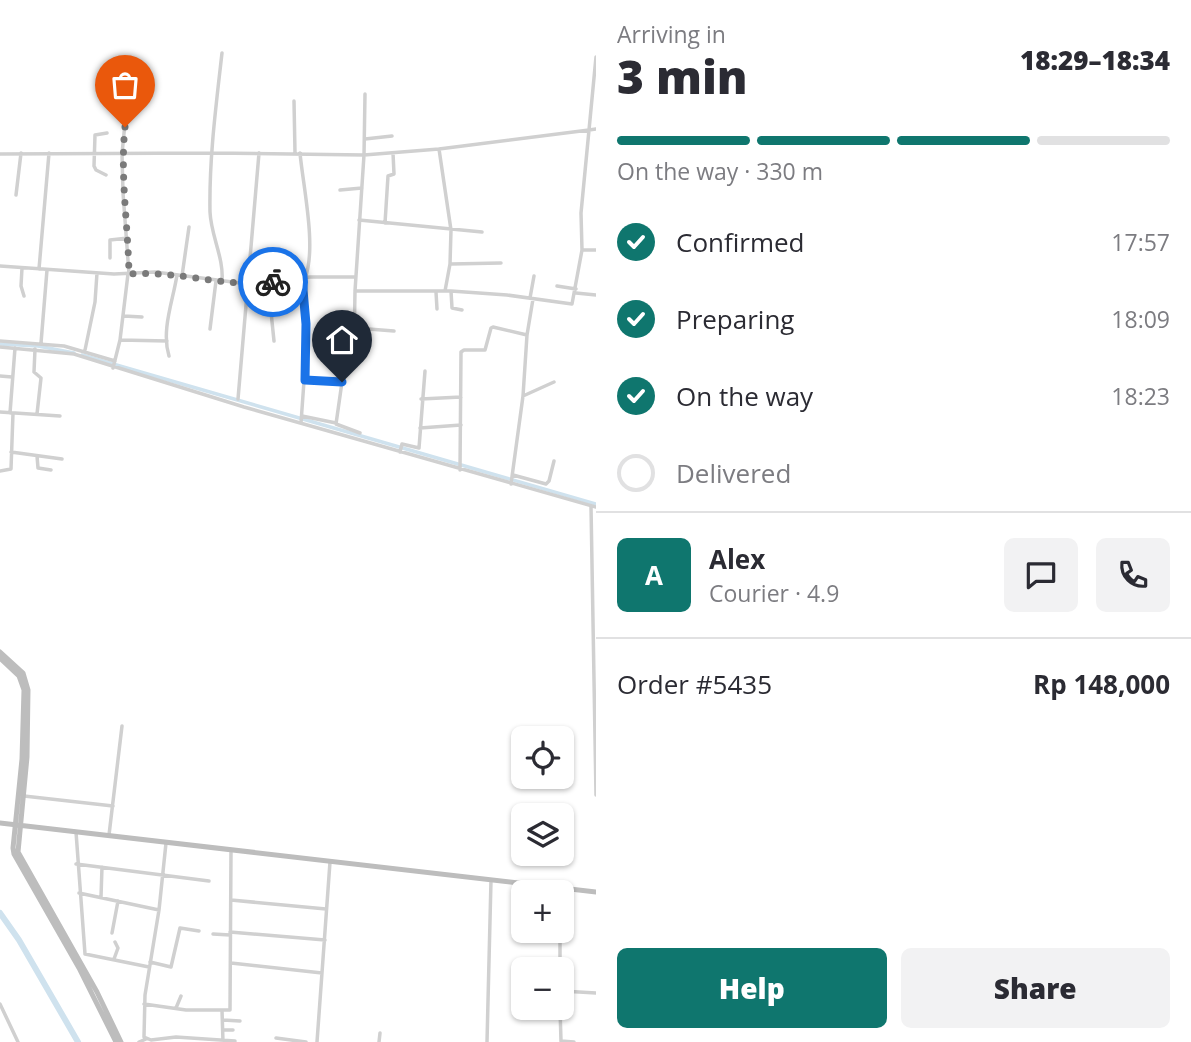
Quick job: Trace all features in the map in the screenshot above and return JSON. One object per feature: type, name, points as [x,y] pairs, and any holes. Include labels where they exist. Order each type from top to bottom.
[{"type":"main road","points":[[0,652],[23,673],[28,690],[27,757],[13,848],[17,861],[84,973],[118,1042]]},
{"type":"main road","points":[[0,658],[19,676],[24,690],[17,825],[20,858],[79,959],[84,973]]},
{"type":"main road","points":[[0,823],[511,883]]},
{"type":"main road","points":[[574,890],[596,891]]},
{"type":"street","points":[[222,53],[211,153],[211,230],[222,265],[222,281]]},
{"type":"street","points":[[355,291],[448,291],[532,298],[570,305],[574,302],[582,250],[581,213],[596,57]]},
{"type":"street","points":[[114,365],[129,274],[122,154],[128,96],[147,94],[151,90]]},
{"type":"street","points":[[336,423],[342,382],[354,348],[356,328],[355,277],[365,139],[365,94]]},
{"type":"street","points":[[294,102],[297,153],[310,236],[301,420]]},
{"type":"street","points":[[0,154],[364,155],[439,149],[596,129]]},
{"type":"street","points":[[106,175],[94,168],[94,153],[95,135],[107,133]]},
{"type":"street","points":[[365,139],[392,136]]},
{"type":"street","points":[[439,149],[451,230],[448,291],[451,306],[462,310]]},
{"type":"street","points":[[16,195],[21,153]]},
{"type":"street","points":[[39,269],[49,153]]},
{"type":"street","points":[[237,399],[259,153]]},
{"type":"street","points":[[386,223],[388,176],[394,174],[393,153]]},
{"type":"street","points":[[340,190],[362,188]]},
{"type":"street","points":[[359,220],[482,232]]},
{"type":"street","points":[[169,356],[167,341],[170,309],[180,276],[189,227]]},
{"type":"street","points":[[110,258],[111,239],[128,239]]},
{"type":"street","points":[[582,250],[596,250]]},
{"type":"street","points":[[450,264],[501,263]]},
{"type":"street","points":[[0,266],[97,273],[155,272],[248,284],[306,278],[355,277]]},
{"type":"street","points":[[22,268],[21,286],[24,296]]},
{"type":"street","points":[[41,343],[47,270]]},
{"type":"street","points":[[84,355],[95,302],[97,273]]},
{"type":"street","points":[[512,480],[534,276]]},
{"type":"street","points":[[210,328],[216,281]]},
{"type":"street","points":[[268,283],[274,341]]},
{"type":"street","points":[[557,286],[596,295]]},
{"type":"street","points":[[436,292],[436,309]]},
{"type":"street","points":[[124,316],[142,317]]},
{"type":"street","points":[[461,467],[462,351],[485,350],[493,327],[527,335]]},
{"type":"street","points":[[356,328],[394,331]]},
{"type":"street","points":[[120,341],[167,341]]},
{"type":"street","points":[[0,344],[41,343],[401,451],[512,480],[593,507],[596,795]]},
{"type":"street","points":[[0,344],[84,355]]},
{"type":"street","points":[[0,471],[11,470],[15,348]]},
{"type":"street","points":[[36,349],[34,372],[41,378],[37,414]]},
{"type":"street","points":[[401,451],[401,444],[419,448],[425,371]]},
{"type":"street","points":[[0,376],[12,377]]},
{"type":"street","points":[[305,380],[342,382]]},
{"type":"street","points":[[523,396],[554,382]]},
{"type":"street","points":[[421,399],[461,397]]},
{"type":"street","points":[[0,412],[60,416]]},
{"type":"street","points":[[301,420],[336,423],[360,433]]},
{"type":"street","points":[[420,428],[461,425]]},
{"type":"street","points":[[11,452],[62,459]]},
{"type":"street","points":[[37,456],[38,468],[51,470]]},
{"type":"street","points":[[512,480],[546,484],[554,461]]},
{"type":"street","points":[[109,837],[122,726]]},
{"type":"street","points":[[23,796],[113,806]]},
{"type":"street","points":[[76,832],[76,864],[85,954]]},
{"type":"street","points":[[146,1039],[143,1027],[144,1004],[159,910],[166,843]]},
{"type":"street","points":[[144,1004],[229,1011],[231,851]]},
{"type":"street","points":[[317,1042],[330,862]]},
{"type":"street","points":[[76,864],[209,881]]},
{"type":"street","points":[[101,897],[102,867]]},
{"type":"street","points":[[487,1042],[491,880]]},
{"type":"street","points":[[79,893],[159,910]]},
{"type":"street","points":[[231,900],[326,909]]},
{"type":"street","points":[[112,933],[118,901]]},
{"type":"street","points":[[79,959],[85,954],[171,967],[180,928],[199,930]]},
{"type":"street","points":[[213,934],[325,940]]},
{"type":"street","points":[[114,959],[118,948],[115,942]]},
{"type":"street","points":[[231,963],[322,973]]},
{"type":"street","points":[[574,992],[596,993]]},
{"type":"street","points":[[176,1008],[181,996]]},
{"type":"street","points":[[0,1004],[18,1042]]},
{"type":"street","points":[[222,1010],[223,1042]]},
{"type":"street","points":[[222,1020],[240,1021]]},
{"type":"street","points":[[560,1020],[561,1041],[574,1042]]},
{"type":"street","points":[[223,1030],[233,1030]]},
{"type":"street","points":[[379,1042],[380,1033]]},
{"type":"street","points":[[139,1042],[176,1037],[235,1041]]},
{"type":"street","points":[[276,1038],[306,1042]]},
{"type":"waterway","points":[[0,344],[38,346],[74,353]]},
{"type":"waterway","points":[[82,355],[596,504]]},
{"type":"waterway","points":[[0,913],[19,940],[78,1042]]},
{"type":"way so far","points":[[125,127],[122,154],[123,193],[129,274],[155,272],[241,284],[273,282]]},
{"type":"route","points":[[273,282],[302,279],[306,324],[305,380],[342,382]]}]
